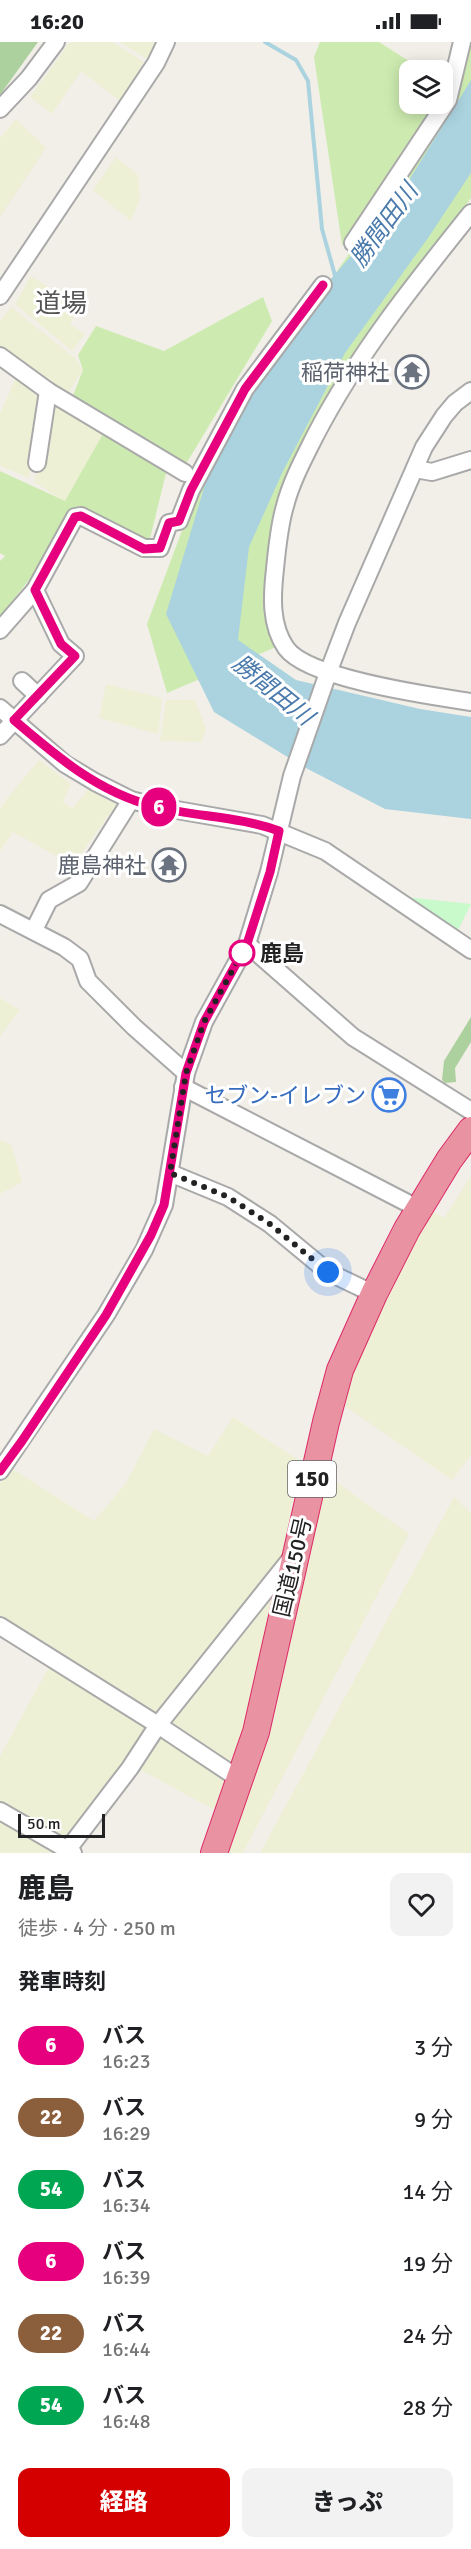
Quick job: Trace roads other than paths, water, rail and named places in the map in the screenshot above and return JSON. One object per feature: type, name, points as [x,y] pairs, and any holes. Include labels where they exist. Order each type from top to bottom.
[{"type":"highway","name":"国道150号","points":[[214,1853],[256,1732],[295,1554],[340,1370],[374,1294],[419,1209],[471,1130]]},
{"type":"street","points":[[0,109],[29,78],[56,42]]},
{"type":"street","points":[[0,297],[156,63],[166,42]]},
{"type":"street","points":[[353,243],[448,100],[462,42]]},
{"type":"street","points":[[471,213],[394,310],[332,403],[303,459],[285,506],[272,600],[277,628],[286,649],[303,662],[328,675],[471,702]]},
{"type":"street","points":[[0,630],[35,590],[75,517],[81,516],[144,549],[160,548],[169,523],[179,521],[191,490],[250,382],[323,285]]},
{"type":"street","points":[[0,356],[48,392],[185,473]]},
{"type":"street","points":[[0,1471],[127,1281],[164,1205],[185,1080],[204,1022],[247,944],[270,872],[295,769],[347,623],[424,447],[444,416],[455,403],[471,391]]},
{"type":"street","points":[[37,464],[48,392]]},
{"type":"street","points":[[415,469],[432,472],[471,460]]},
{"type":"street","points":[[0,736],[75,656],[61,644],[35,590]]},
{"type":"street","points":[[22,681],[38,696]]},
{"type":"street","points":[[0,708],[65,764],[95,782],[131,800],[194,815],[262,825],[325,851],[471,950]]},
{"type":"street","points":[[34,930],[49,900],[79,883],[131,800]]},
{"type":"street","points":[[0,914],[34,930],[80,958],[88,981],[185,1080],[419,1209]]},
{"type":"street","points":[[247,944],[353,1037],[471,1111]]},
{"type":"street","points":[[170,1173],[228,1197],[270,1224],[328,1272],[374,1294]]},
{"type":"street","points":[[0,1811],[68,1852],[130,1768],[158,1725],[295,1554]]},
{"type":"street","points":[[0,1626],[158,1725],[239,1779]]},
{"type":"water","name":"勝間田川","points":[[471,80],[471,173],[428,238],[345,353],[283,471],[249,547],[238,640],[296,680],[420,709],[471,717],[471,819],[385,809],[304,767],[214,712],[166,614],[207,478],[245,389],[313,299],[388,214],[450,114],[453,114],[453,109]]},
{"type":"waterway","points":[[265,42],[296,60],[308,81],[322,229],[336,279]]},
{"type":"place","name":"稲荷神社","points":[[412,372]]},
{"type":"place","name":"鹿島神社","points":[[169,865]]},
{"type":"place","name":"鹿島","points":[[242,953]]},
{"type":"place","name":"セブン-イレブン","points":[[389,1095]]},
{"type":"district","name":"道場","points":[[61,303]]}]
